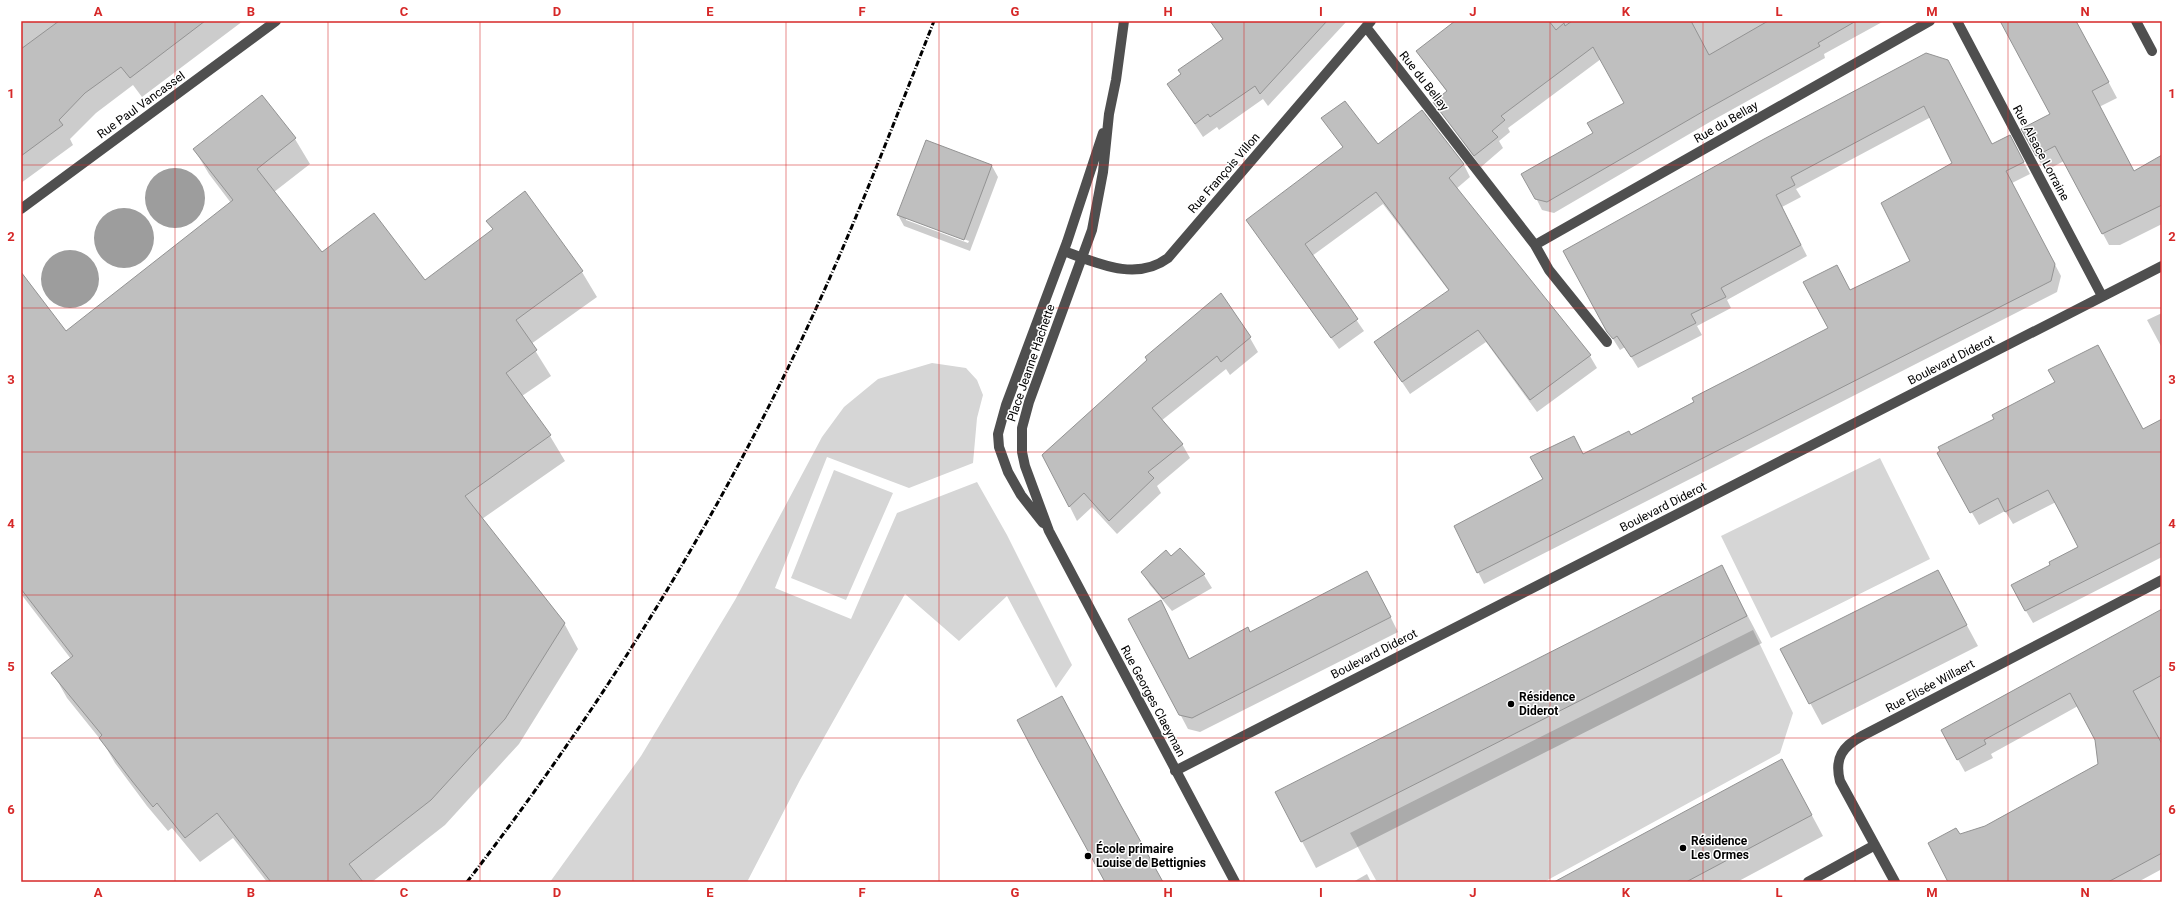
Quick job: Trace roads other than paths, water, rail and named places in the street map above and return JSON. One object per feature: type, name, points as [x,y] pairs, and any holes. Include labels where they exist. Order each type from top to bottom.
[{"type":"street","name":"Rue Paul Vancassel","points":[[21,209],[276,21]]},
{"type":"street","name":"Place Jeanne Hachette","points":[[1049,531],[1025,466],[1022,452],[1022,428],[1029,402],[1082,258],[1096,212],[1103,172],[1109,114],[1116,80],[1124,21]]},
{"type":"street","name":"Rue du Bellay","points":[[1535,245],[1930,21]]},
{"type":"street","name":"Rue Alsace Lorraine","points":[[1957,21],[2102,296]]},
{"type":"street","points":[[2136,21],[2152,51]]},
{"type":"street","name":"Rue du Bellay","points":[[1369,24],[1535,245],[1549,270],[1607,342]]},
{"type":"street","name":"Rue François Villon","points":[[1064,251],[1108,266],[1133,270],[1158,266],[1168,258],[1369,24]]},
{"type":"street","name":"Place Jeanne Hachette","points":[[1049,531],[1021,495],[1008,472],[999,446],[998,434],[1006,405],[1064,251],[1109,114]]},
{"type":"street","name":"Boulevard Diderot","points":[[1175,771],[2162,266]]},
{"type":"street","name":"Rue Georges Claeyman","points":[[1049,531],[1235,882]]},
{"type":"street","name":"Rue Elisée Willaert","points":[[1895,882],[1840,780],[1838,767],[1841,753],[1845,747],[1862,736],[2162,580]]},
{"type":"street","points":[[1808,882],[1875,845]]},
{"type":"railway","points":[[467,882],[556,761],[598,700],[677,573],[750,443],[805,333],[825,289],[863,200],[934,21]]},
{"type":"place","name":"Résidence Diderot","points":[[1511,704]]},
{"type":"place","name":"Résidence Les Ormes","points":[[1683,848]]},
{"type":"place","name":"École primaire Louise de Bettignies","points":[[1088,856]]}]
